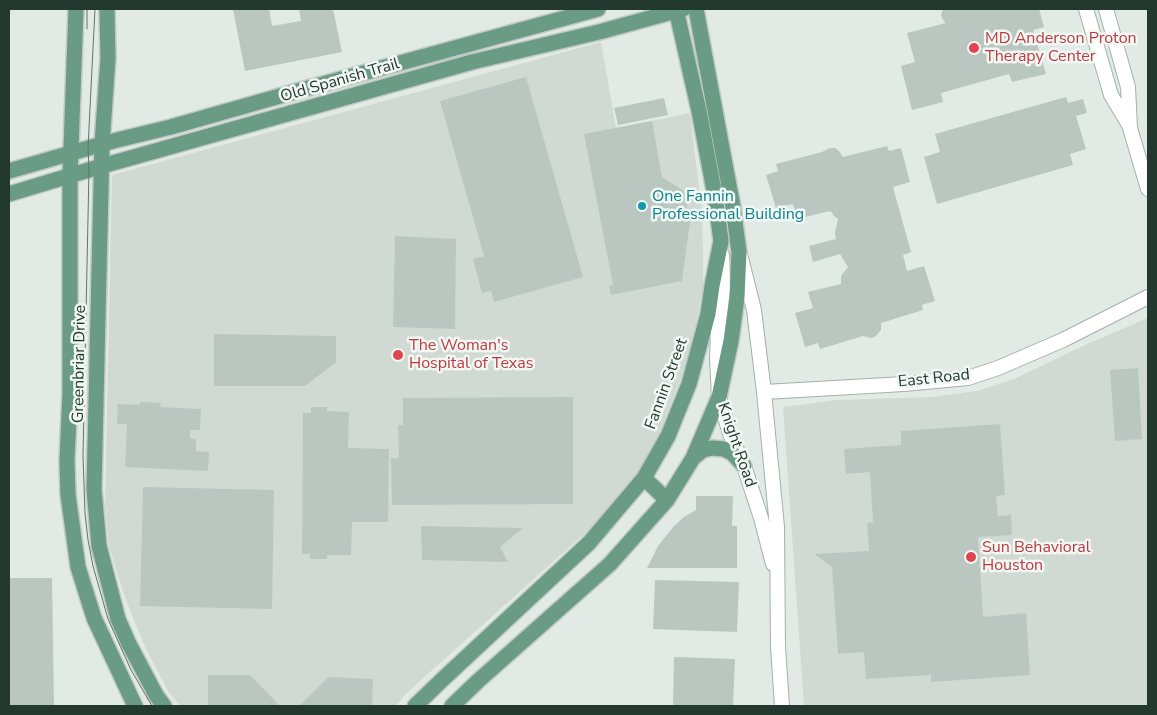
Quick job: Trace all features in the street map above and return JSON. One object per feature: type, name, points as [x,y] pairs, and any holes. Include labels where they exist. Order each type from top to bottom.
[{"type":"main road","name":"Greenbriar Drive","points":[[76,9],[70,153],[68,495],[78,567],[94,618],[135,706]]},
{"type":"main road","name":"Greenbriar Drive","points":[[107,9],[108,58],[102,144],[94,489],[99,546],[118,618],[133,652],[164,706]]},
{"type":"main road","name":"Old Spanish Trail","points":[[9,170],[598,9]]},
{"type":"main road","name":"Old Spanish Trail","points":[[9,194],[470,62],[599,32],[678,9]]},
{"type":"main road","name":"Fannin Street","points":[[415,706],[589,543],[644,478],[668,436],[689,384],[708,314],[721,241],[712,177],[678,9]]},
{"type":"main road","points":[[452,706],[610,564],[667,500],[693,458],[719,396],[731,341],[736,304],[739,252],[733,206],[696,9]]},
{"type":"main road","points":[[464,45],[470,62]]},
{"type":"main road","points":[[336,100],[346,88],[363,82],[374,70]]},
{"type":"main road","points":[[301,90],[306,108]]},
{"type":"main road","points":[[188,122],[194,140]]},
{"type":"main road","points":[[712,177],[727,173]]},
{"type":"main road","points":[[693,458],[704,450],[712,448],[724,449],[732,453],[744,466]]},
{"type":"main road","points":[[644,478],[667,500]]},
{"type":"street","points":[[1086,9],[1111,95],[1130,128],[1148,189]]},
{"type":"street","points":[[1106,9],[1128,87],[1130,128]]},
{"type":"street","name":"Knight Road","points":[[721,241],[723,289],[717,350],[719,396],[730,434],[744,466],[761,518],[778,586]]},
{"type":"street","name":"Knight Road","points":[[739,252],[754,310],[777,527],[778,647],[782,706]]},
{"type":"street","name":"East Road","points":[[764,392],[904,384],[968,378],[998,368],[1063,340],[1148,297]]},
{"type":"shaded area","name":"The Woman's Hospital of Texas","points":[[601,42],[616,128],[690,113],[702,212],[703,286],[695,332],[681,378],[655,444],[631,482],[593,526],[420,681],[396,706],[180,706],[168,691],[144,645],[124,595],[109,546],[105,506],[112,175]]},
{"type":"shaded area","name":"Sun Behavioral Houston","points":[[1148,318],[1148,706],[804,706],[783,407],[837,400],[932,397],[977,391],[1014,379],[1087,344]]},
{"type":"building","points":[[233,9],[269,9],[272,26],[301,21],[299,9],[333,9],[342,52],[245,71]]},
{"type":"building","name":"MD Anderson Proton Therapy Center","points":[[943,9],[1039,9],[1044,27],[1033,30],[1046,74],[1012,82],[1009,74],[941,93],[943,102],[912,110],[901,66],[915,62],[907,33],[946,23],[941,15]]},
{"type":"building","points":[[526,77],[583,277],[494,302],[491,291],[482,293],[473,259],[484,256],[440,101]]},
{"type":"building","points":[[1066,97],[1068,103],[1083,99],[1087,113],[1076,116],[1086,149],[1070,154],[1073,165],[937,204],[924,157],[940,152],[935,134]]},
{"type":"building","points":[[664,98],[668,115],[618,125],[614,108]]},
{"type":"building","name":"One Fannin Professional Building","points":[[652,121],[662,177],[684,191],[690,222],[682,281],[611,295],[609,286],[613,285],[584,134]]},
{"type":"building","points":[[887,146],[889,151],[901,148],[910,182],[893,187],[911,252],[903,255],[907,271],[924,266],[935,301],[922,305],[923,310],[881,323],[881,330],[872,338],[863,336],[820,349],[818,343],[805,347],[795,313],[813,308],[808,292],[841,284],[841,276],[848,267],[840,254],[813,262],[809,246],[836,239],[835,233],[838,219],[830,211],[797,219],[793,204],[776,208],[766,175],[778,171],[776,164],[822,152],[830,148],[835,148],[843,157]]},
{"type":"building","points":[[395,236],[456,239],[455,329],[393,327]]},
{"type":"building","points":[[214,334],[336,336],[336,362],[305,386],[214,386]]},
{"type":"building","points":[[1138,368],[1142,439],[1115,441],[1110,370]]},
{"type":"building","points":[[573,397],[573,504],[392,505],[391,458],[399,458],[398,425],[403,425],[403,398]]},
{"type":"building","points":[[140,402],[161,403],[160,407],[201,409],[200,430],[190,430],[190,438],[196,439],[196,451],[209,452],[208,471],[125,467],[127,424],[117,424],[118,404],[140,405]]},
{"type":"building","points":[[311,407],[327,407],[327,411],[349,412],[348,448],[389,449],[388,522],[352,522],[351,555],[327,555],[327,559],[310,559],[310,554],[302,554],[303,413],[311,413]]},
{"type":"building","points":[[1000,424],[1005,495],[996,496],[998,516],[1011,515],[1012,535],[978,537],[983,617],[1026,613],[1030,675],[931,682],[931,675],[866,679],[864,652],[838,654],[832,567],[814,554],[869,551],[867,523],[873,522],[870,472],[846,474],[844,449],[901,445],[901,431]]},
{"type":"building","points":[[143,487],[274,490],[272,609],[140,606]]},
{"type":"building","points":[[696,496],[733,496],[732,526],[737,526],[737,568],[647,568],[658,546],[673,527],[684,517],[696,510]]},
{"type":"building","points":[[421,526],[523,528],[500,547],[508,562],[422,560]]},
{"type":"building","points":[[9,578],[52,578],[54,706],[9,706]]},
{"type":"building","points":[[655,580],[739,582],[737,632],[653,629]]},
{"type":"building","points":[[674,657],[735,659],[733,706],[673,706]]},
{"type":"building","points":[[208,675],[250,675],[280,706],[208,706]]},
{"type":"building","points":[[329,677],[373,679],[372,706],[299,706]]},
{"type":"tram line","points":[[87,9],[87,29]]},
{"type":"tram line","points":[[95,9],[88,148],[83,456],[85,513],[93,566],[108,619],[131,670],[152,706]]},
{"type":"place","name":"MD Anderson Proton Therapy Center","points":[[974,48]]},
{"type":"place","name":"One Fannin Professional Building","points":[[642,206]]},
{"type":"place","name":"The Woman's Hospital of Texas","points":[[398,355]]},
{"type":"place","name":"Sun Behavioral Houston","points":[[971,557]]}]
